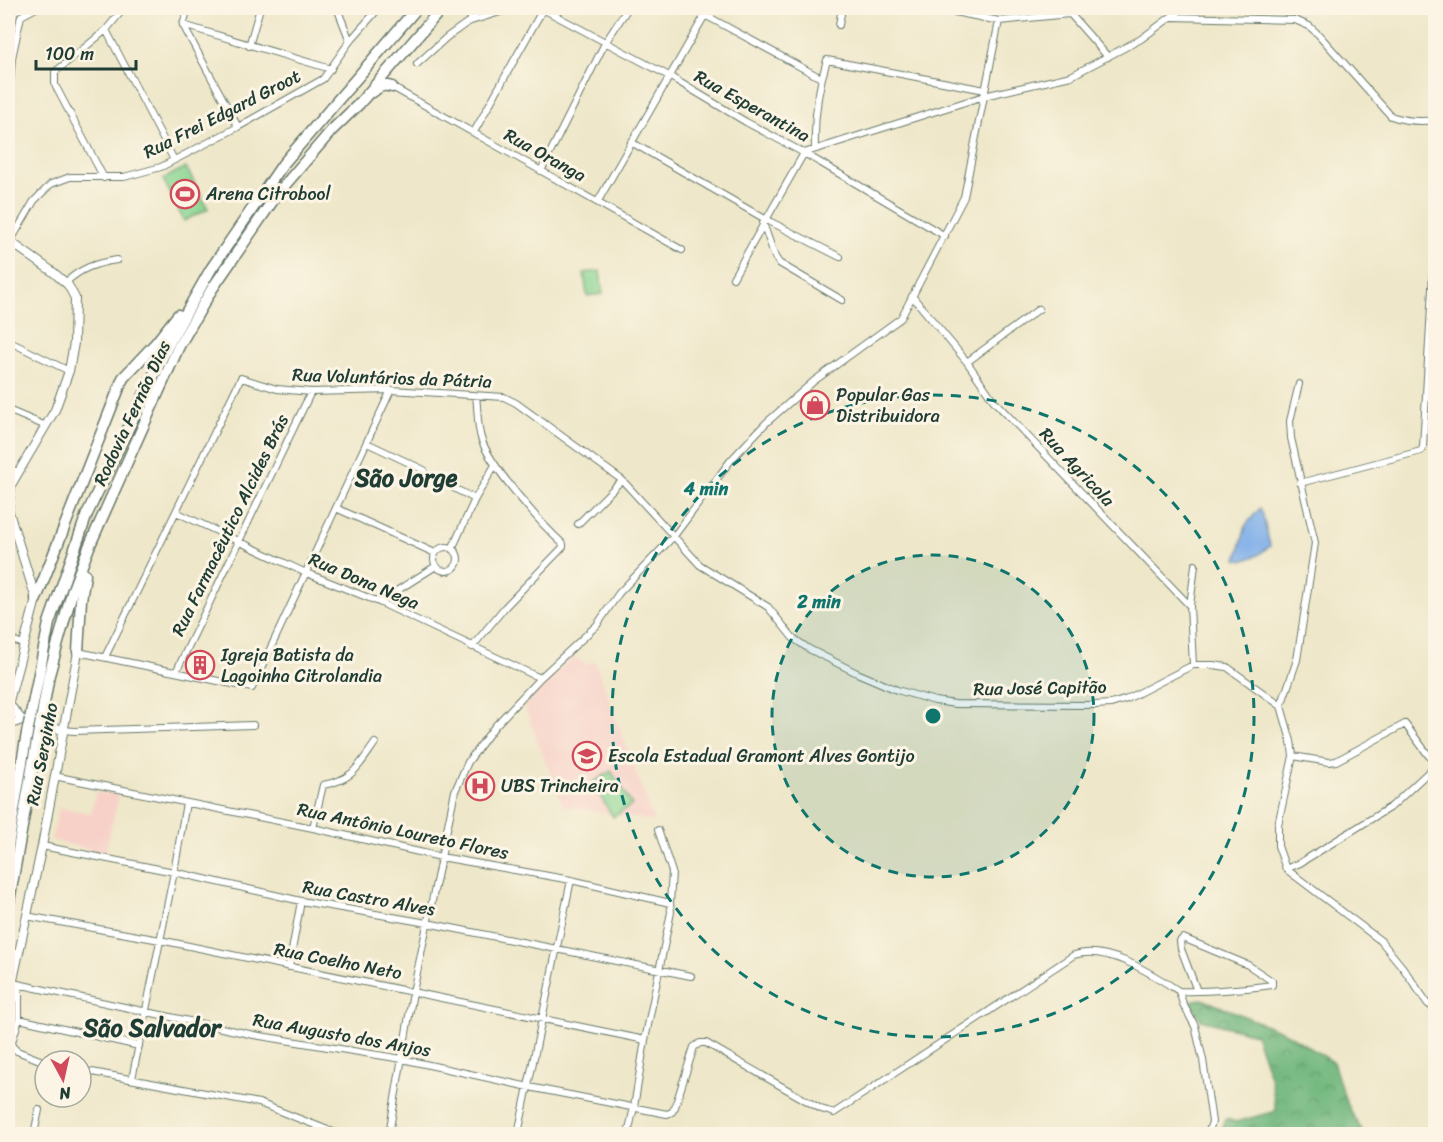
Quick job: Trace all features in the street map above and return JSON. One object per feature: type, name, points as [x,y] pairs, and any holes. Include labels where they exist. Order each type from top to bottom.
[{"type":"highway","name":"Rodovia Fernão Dias","points":[[8,907],[33,734],[31,720],[49,623],[87,514],[170,341],[211,269],[283,164],[417,8]]},
{"type":"highway","name":"Rodovia Fernão Dias","points":[[31,720],[49,675],[89,547],[179,346],[212,289],[278,193],[442,8]]},
{"type":"highway","points":[[359,104],[379,87],[386,85],[392,87]]},
{"type":"highway","points":[[36,599],[123,378],[173,323],[201,278],[211,269]]},
{"type":"highway","points":[[78,652],[83,582],[107,506]]},
{"type":"highway","name":"Rodovia Fernão Dias","points":[[8,844],[33,734]]},
{"type":"street","points":[[8,106],[10,57],[21,16],[36,8]]},
{"type":"street","points":[[104,178],[55,85],[55,72],[106,30],[124,8]]},
{"type":"street","points":[[188,8],[183,25],[238,127]]},
{"type":"street","points":[[249,46],[260,8]]},
{"type":"street","points":[[337,8],[350,41]]},
{"type":"street","name":"Rua Frei Edgard Groot","points":[[9,241],[34,201],[51,184],[70,177],[124,177],[161,167],[323,79],[350,41],[379,8]]},
{"type":"street","points":[[417,64],[468,22],[479,8]]},
{"type":"street","points":[[468,22],[513,8]]},
{"type":"street","points":[[474,132],[542,8]]},
{"type":"street","name":"Rua Esperantina","points":[[542,8],[669,76],[715,105],[804,153],[945,236]]},
{"type":"street","points":[[541,171],[605,43],[628,8]]},
{"type":"street","points":[[598,201],[709,8]]},
{"type":"street","points":[[839,25],[842,8]]},
{"type":"street","points":[[935,8],[999,21],[1070,14],[1077,8]]},
{"type":"street","points":[[1065,8],[1108,57]]},
{"type":"street","points":[[732,278],[804,153],[984,93],[1071,76],[1141,39],[1183,8]]},
{"type":"street","points":[[705,15],[821,78]]},
{"type":"street","points":[[1171,17],[1294,20],[1309,26],[1319,35],[1390,116],[1399,120],[1436,120]]},
{"type":"street","points":[[389,1134],[413,992],[454,791],[468,762],[495,726],[540,678],[597,626],[619,593],[674,536],[718,475],[766,423],[814,381],[901,318],[964,197],[999,21]]},
{"type":"street","points":[[183,25],[331,69]]},
{"type":"street","points":[[106,30],[174,160]]},
{"type":"street","points":[[815,149],[814,135],[821,78],[827,60],[984,93]]},
{"type":"street","name":"Rua Oranga","points":[[392,87],[682,250]]},
{"type":"street","points":[[631,142],[764,221],[840,258]]},
{"type":"street","points":[[764,221],[779,263],[842,300]]},
{"type":"street","points":[[9,241],[65,283],[75,298],[74,343],[69,371],[55,410],[11,485],[8,509],[36,599],[8,704],[31,720],[74,731],[253,725]]},
{"type":"street","points":[[65,283],[82,269],[97,263],[117,260]]},
{"type":"street","points":[[1300,483],[1421,451],[1433,272]]},
{"type":"street","name":"Rua Agricola","points":[[912,296],[967,362],[994,401],[1190,606]]},
{"type":"street","points":[[967,362],[1039,309]]},
{"type":"street","points":[[8,341],[69,371]]},
{"type":"street","name":"Rua Voluntários da Pátria","points":[[176,512],[241,378],[277,389],[311,392],[391,390],[504,397],[516,403],[622,480],[674,536]]},
{"type":"street","points":[[1299,384],[1290,422],[1292,448],[1315,543],[1297,660],[1281,706],[1292,741],[1293,756],[1278,825],[1278,846],[1286,869],[1381,941],[1428,1004],[1436,1009]]},
{"type":"street","points":[[78,652],[252,688],[304,572],[391,390]]},
{"type":"street","name":"Rua Farmacêutico Alcides Brás","points":[[176,672],[311,392]]},
{"type":"street","points":[[472,647],[563,547],[563,544],[545,527],[495,465],[482,440],[476,396]]},
{"type":"street","points":[[8,410],[46,426]]},
{"type":"street","points":[[367,442],[424,470]]},
{"type":"street","points":[[452,549],[475,499],[495,465]]},
{"type":"street","points":[[8,468],[18,472]]},
{"type":"street","points":[[578,524],[622,480]]},
{"type":"street","points":[[440,481],[475,499]]},
{"type":"street","points":[[336,508],[435,553]]},
{"type":"street","points":[[105,657],[176,512]]},
{"type":"street","name":"Rua Dona Nega","points":[[176,512],[304,572],[379,602],[540,678]]},
{"type":"street","name":"Rua José Capitão","points":[[674,536],[700,565],[768,607],[793,638],[809,649],[897,690],[935,701],[955,704],[1111,704],[1127,699],[1193,665]]},
{"type":"street","points":[[441,548],[452,549],[458,558],[456,565],[446,570],[436,566],[435,553],[441,548]]},
{"type":"street","points":[[1195,565],[1190,606],[1193,665],[1227,667],[1281,706]]},
{"type":"street","points":[[379,602],[436,566]]},
{"type":"street","points":[[8,639],[24,644]]},
{"type":"street","name":"Rua Serginho","points":[[8,1003],[16,984],[26,916],[42,846],[78,652]]},
{"type":"street","points":[[8,725],[31,720]]},
{"type":"street","points":[[1293,756],[1329,762],[1336,761],[1405,724],[1429,756]]},
{"type":"street","points":[[313,828],[323,785],[348,777],[375,743]]},
{"type":"street","points":[[1286,869],[1300,863],[1392,806],[1436,765]]},
{"type":"street","name":"Rua Antônio Loureto Flores","points":[[54,776],[313,828],[441,857],[571,879],[670,903]]},
{"type":"street","points":[[132,1079],[186,802]]},
{"type":"street","points":[[628,1134],[671,912],[672,872],[658,830]]},
{"type":"street","name":"Rua Castro Alves","points":[[42,846],[174,872],[301,901],[427,923],[691,976]]},
{"type":"street","points":[[518,1134],[571,879]]},
{"type":"street","points":[[290,967],[301,901]]},
{"type":"street","name":"Rua Coelho Neto","points":[[26,916],[160,940],[645,1040]]},
{"type":"street","points":[[1197,991],[1181,949],[1180,941],[1183,938],[1248,965],[1272,981],[1272,985],[1227,991],[1197,991],[1179,991],[1195,1026],[1203,1060],[1212,1122],[1208,1134]]},
{"type":"street","name":"Rua Augusto dos Anjos","points":[[16,984],[255,1035],[402,1059],[667,1114],[675,1107],[692,1049],[700,1042],[710,1044],[821,1109],[834,1113],[1081,952],[1116,958],[1142,969],[1179,991]]},
{"type":"street","points":[[16,984],[19,1019],[11,1045],[17,1051],[33,1057]]},
{"type":"street","points":[[19,1019],[139,1046]]},
{"type":"street","points":[[93,1072],[259,1103],[338,1134]]},
{"type":"street","points":[[34,1134],[39,1110]]},
{"type":"shaded area","name":"Escola Estadual Gramont Alves Gontijo","points":[[573,656],[586,665],[595,661],[654,821],[563,806],[524,706]]},
{"type":"shaded area","points":[[96,792],[119,795],[105,853],[51,840],[59,808],[91,813]]},
{"type":"green space","name":"Arena Citrobool","points":[[186,167],[208,209],[184,221],[163,179]]},
{"type":"green space","points":[[600,271],[603,294],[587,296],[584,273]]},
{"type":"green space","points":[[611,771],[632,805],[613,817],[592,783]]},
{"type":"green space","points":[[1202,999],[1286,1033],[1333,1062],[1350,1108],[1365,1134],[1220,1134],[1226,1119],[1236,1122],[1276,1111],[1271,1079],[1255,1034],[1201,1020],[1190,1001]]},
{"type":"water","points":[[1260,508],[1270,546],[1258,555],[1243,561],[1237,559],[1246,525]]},
{"type":"place","name":"Arena Citrobool","points":[[185,194]]},
{"type":"place","name":"Popular Gas Distribuidora","points":[[815,405]]},
{"type":"place","name":"Igreja Batista da Lagoinha Citrolandia","points":[[200,665]]},
{"type":"place","name":"Escola Estadual Gramont Alves Gontijo","points":[[587,756]]},
{"type":"place","name":"UBS Trincheira","points":[[480,786]]},
{"type":"district","name":"São Jorge","points":[[406,478]]},
{"type":"district","name":"São Salvador","points":[[152,1028]]}]
